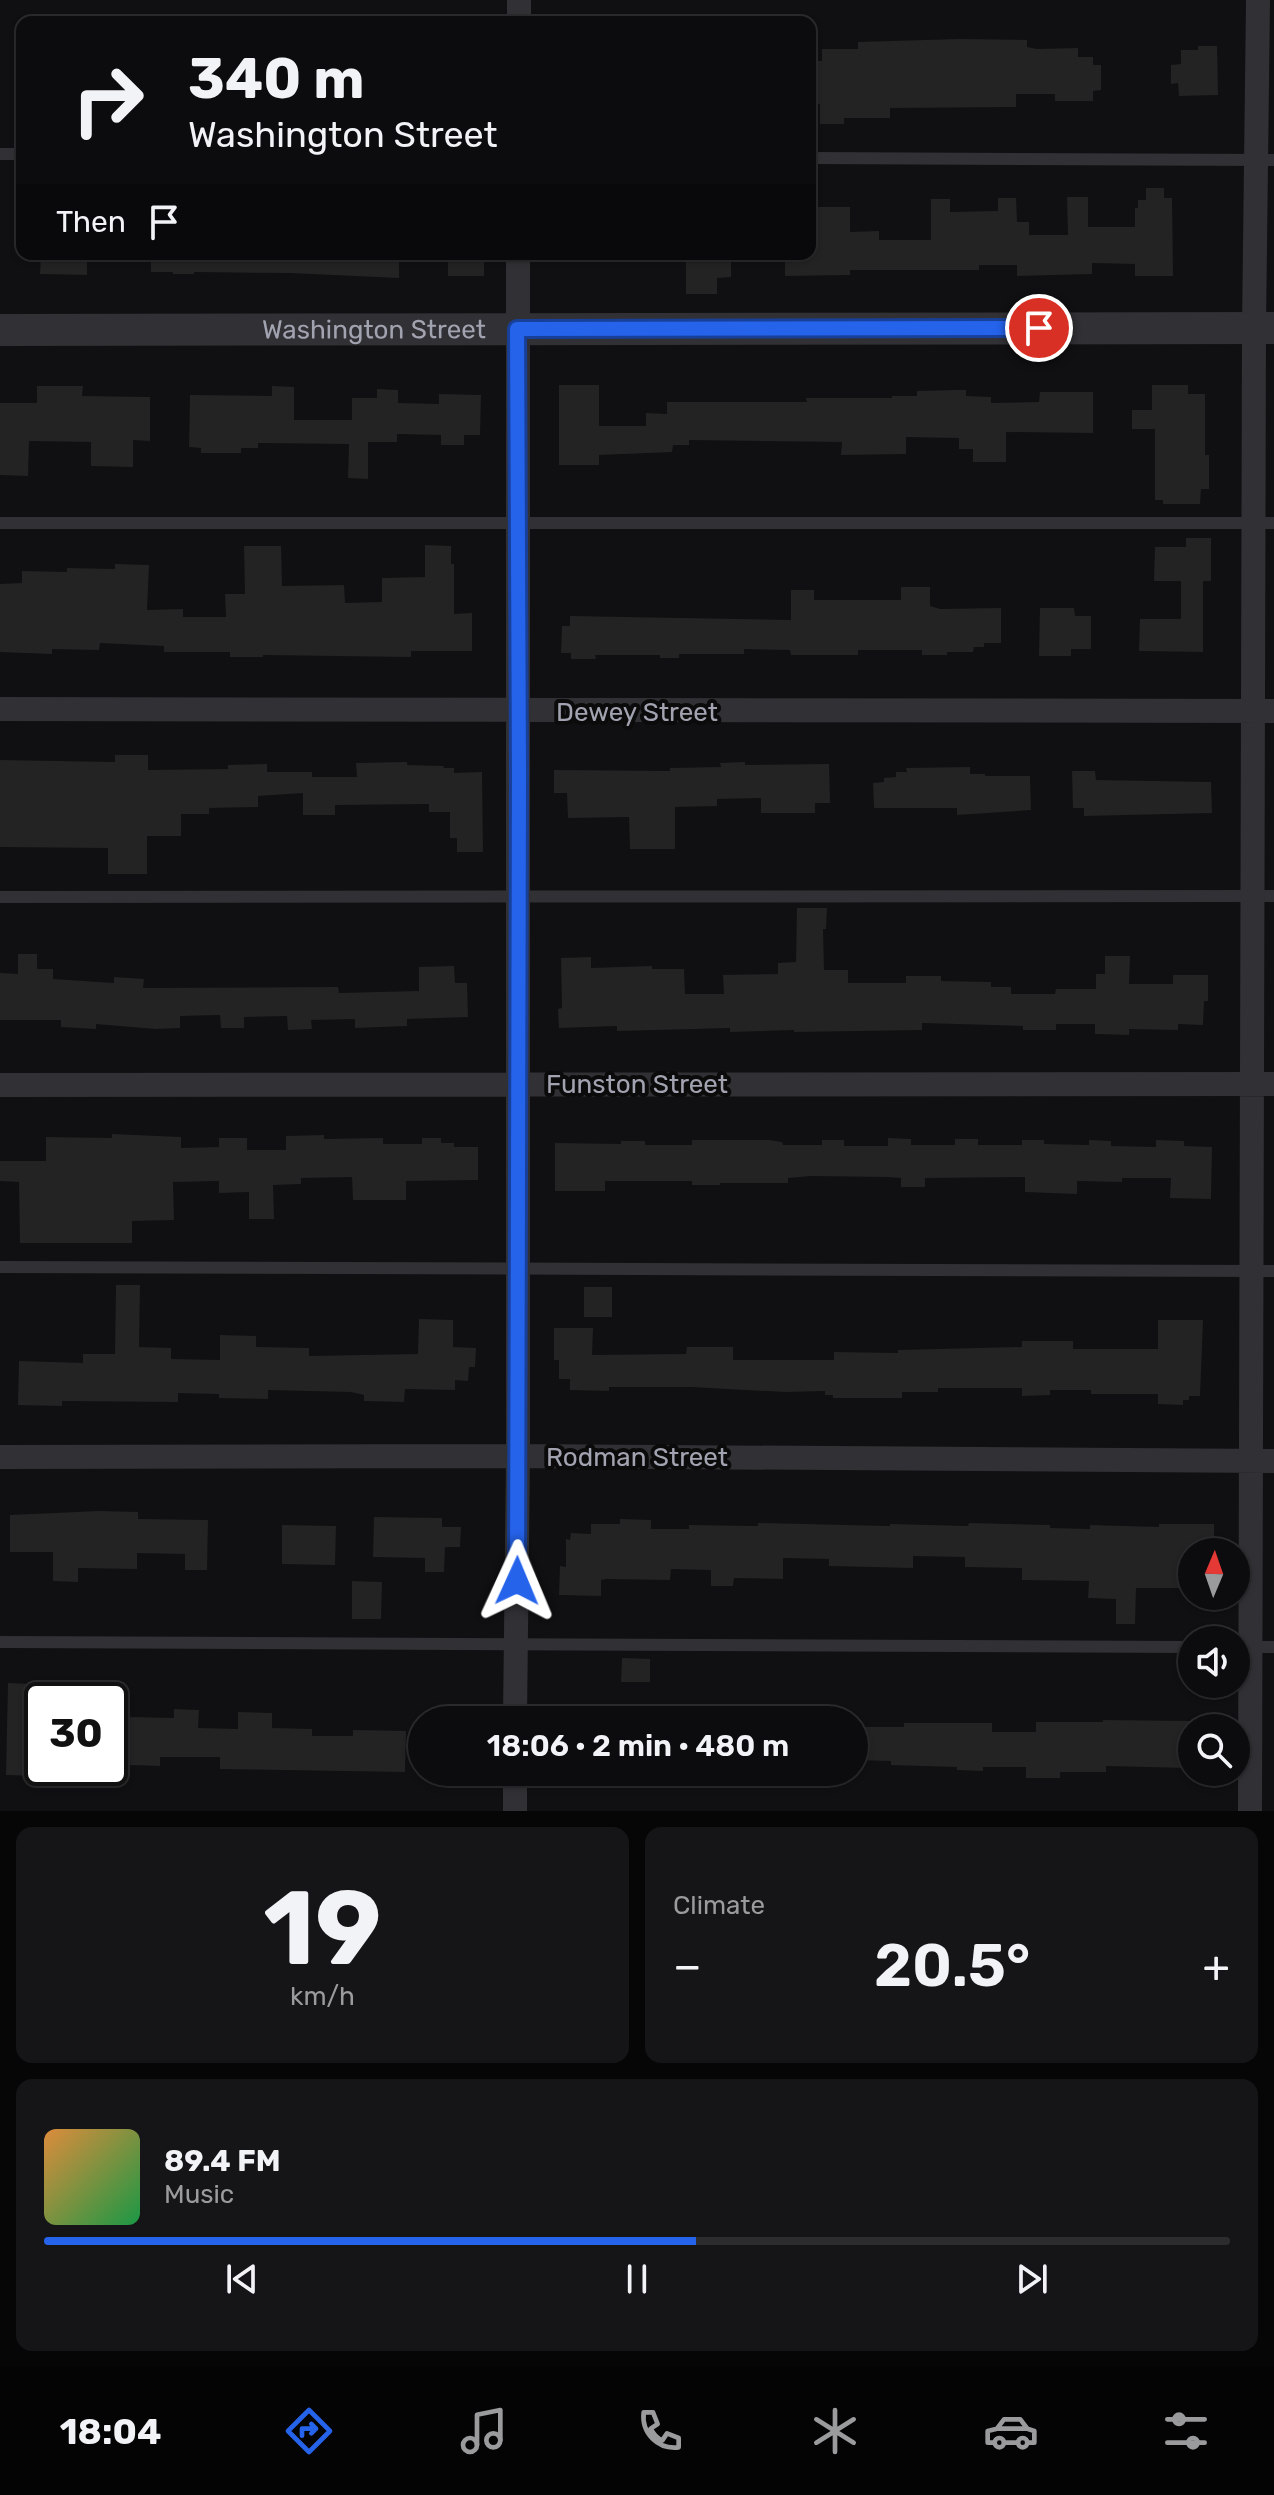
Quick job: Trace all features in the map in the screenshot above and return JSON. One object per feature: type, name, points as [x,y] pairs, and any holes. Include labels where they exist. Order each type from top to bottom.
[{"type":"street","points":[[1250,1811],[1263,1461],[1265,160],[1258,0]]},
{"type":"street","points":[[515,1706],[518,260]]},
{"type":"street","name":"Washington Street","points":[[0,330],[1264,328]]},
{"type":"street","name":"Dewey Street","points":[[0,709],[1264,711]]},
{"type":"street","name":"Funston Street","points":[[0,1085],[1264,1084]]},
{"type":"street","name":"Rodman Street","points":[[0,1457],[518,1456],[1263,1461]]},
{"type":"street","points":[[515,1786],[515,1811]]},
{"type":"lane","points":[[816,158],[1265,160]]},
{"type":"lane","points":[[0,523],[1264,523]]},
{"type":"lane","points":[[0,897],[1264,896]]},
{"type":"lane","points":[[0,1267],[1263,1270]]},
{"type":"lane","points":[[0,1642],[1178,1647]]},
{"type":"building","points":[[1027,40],[1027,47],[1037,49],[1078,48],[1078,57],[1093,57],[1093,65],[1101,65],[1101,90],[1093,91],[1093,101],[1055,101],[1055,94],[1016,94],[1016,107],[890,108],[890,118],[844,118],[844,124],[820,124],[820,104],[816,104],[816,61],[822,61],[822,49],[858,49],[858,42]]},
{"type":"building","points":[[1198,46],[1217,46],[1218,95],[1179,96],[1178,83],[1171,84],[1171,65],[1181,64],[1181,50],[1198,50]]},
{"type":"building","points":[[1146,188],[1164,188],[1164,198],[1172,198],[1173,276],[1135,276],[1135,264],[1092,263],[1092,274],[1017,276],[1017,265],[979,265],[979,270],[850,270],[850,275],[785,276],[785,260],[816,260],[816,207],[850,207],[850,232],[879,231],[879,240],[931,240],[931,199],[950,199],[950,212],[998,211],[998,198],[1016,198],[1017,222],[1029,222],[1029,235],[1068,235],[1067,197],[1088,197],[1088,227],[1135,227],[1138,200],[1146,200]]},
{"type":"building","points":[[41,260],[87,260],[87,275],[40,274]]},
{"type":"building","points":[[151,260],[399,260],[399,278],[151,272]]},
{"type":"building","points":[[448,260],[484,260],[484,276],[448,276]]},
{"type":"building","points":[[686,260],[731,260],[731,277],[717,278],[717,294],[686,294]]},
{"type":"building","points":[[559,385],[599,385],[599,426],[646,426],[646,413],[667,414],[667,402],[807,402],[806,398],[892,398],[917,396],[917,391],[966,390],[966,396],[991,397],[991,403],[1039,402],[1040,392],[1093,392],[1093,433],[1006,432],[1006,462],[973,462],[973,449],[959,449],[959,438],[906,437],[906,454],[841,455],[842,442],[689,440],[689,445],[673,445],[672,452],[599,455],[599,465],[559,465]]},
{"type":"building","points":[[1152,385],[1188,385],[1188,394],[1205,394],[1205,455],[1209,455],[1209,489],[1201,489],[1200,504],[1163,504],[1163,500],[1155,500],[1155,429],[1132,429],[1132,410],[1152,410]]},
{"type":"building","points":[[37,386],[83,386],[82,396],[150,397],[150,441],[133,440],[133,467],[91,466],[91,442],[29,441],[28,476],[0,475],[0,403],[37,403]]},
{"type":"building","points":[[272,386],[294,387],[294,420],[352,420],[352,398],[377,398],[377,389],[398,390],[398,403],[439,404],[439,394],[481,395],[480,435],[464,435],[464,445],[441,445],[441,435],[397,434],[397,442],[368,442],[368,479],[348,478],[349,444],[258,443],[258,448],[241,448],[241,453],[201,453],[201,448],[189,447],[190,395],[272,396]]},
{"type":"building","points":[[1186,538],[1211,538],[1211,581],[1203,581],[1203,652],[1139,651],[1140,619],[1181,619],[1181,581],[1154,581],[1155,547],[1186,547]]},
{"type":"building","points":[[425,545],[451,546],[454,614],[472,613],[472,651],[411,651],[411,657],[230,657],[230,652],[164,652],[164,646],[100,643],[99,650],[52,649],[52,654],[0,652],[0,584],[22,583],[22,571],[67,572],[67,568],[115,569],[115,564],[149,565],[147,610],[183,609],[183,617],[226,617],[225,594],[245,594],[244,546],[281,546],[282,586],[344,585],[345,603],[382,602],[382,578],[425,577]]},
{"type":"building","points":[[901,587],[930,587],[930,606],[940,609],[1001,608],[1001,643],[984,643],[984,647],[974,647],[973,652],[947,652],[947,655],[922,655],[922,650],[858,650],[858,655],[791,655],[790,650],[744,649],[744,654],[679,654],[679,658],[595,655],[596,659],[571,659],[571,653],[561,653],[562,626],[570,626],[570,616],[791,620],[791,590],[814,590],[814,600],[901,600]]},
{"type":"building","points":[[1040,608],[1074,608],[1075,616],[1091,616],[1091,649],[1071,649],[1071,656],[1039,656]]},
{"type":"building","points":[[115,755],[148,755],[148,770],[228,769],[228,765],[267,764],[267,772],[312,772],[312,777],[357,777],[356,763],[407,762],[407,765],[454,768],[454,773],[482,772],[483,852],[457,852],[457,838],[450,838],[450,812],[429,812],[429,804],[335,805],[335,815],[303,815],[303,793],[258,796],[258,807],[209,808],[209,814],[181,814],[181,836],[147,836],[147,874],[108,874],[108,848],[0,847],[0,760],[115,762]]},
{"type":"building","points":[[745,762],[745,765],[829,764],[830,803],[815,803],[815,813],[761,813],[761,798],[717,799],[717,806],[675,807],[675,849],[630,849],[629,817],[568,818],[567,793],[554,793],[554,770],[670,771],[670,768],[721,767],[720,763]]},
{"type":"building","points":[[970,767],[970,774],[1030,776],[1031,810],[957,815],[957,808],[874,808],[873,783],[896,777],[896,772],[907,772],[906,768]]},
{"type":"building","points":[[1072,771],[1095,771],[1096,780],[1211,782],[1212,813],[1084,816],[1084,808],[1073,808]]},
{"type":"building","points":[[797,908],[827,908],[826,929],[823,929],[824,970],[848,970],[848,983],[906,983],[906,976],[941,976],[941,981],[991,982],[991,987],[1011,987],[1011,994],[1055,994],[1056,989],[1096,989],[1096,974],[1105,974],[1105,956],[1130,956],[1129,984],[1173,984],[1173,975],[1208,975],[1208,1001],[1204,1001],[1203,1025],[1178,1024],[1178,1030],[1129,1029],[1129,1035],[1095,1034],[1095,1024],[1056,1024],[1056,1030],[1023,1030],[1023,1026],[922,1023],[922,1030],[794,1032],[730,1032],[730,1028],[617,1031],[617,1026],[559,1028],[558,1009],[562,1008],[561,958],[591,957],[591,968],[652,966],[652,969],[684,969],[685,994],[724,994],[723,975],[778,974],[778,963],[796,962]]},
{"type":"building","points":[[18,954],[37,954],[37,969],[53,969],[53,979],[114,983],[114,977],[144,979],[143,988],[338,987],[339,993],[419,991],[419,967],[454,966],[455,983],[467,983],[468,1017],[407,1019],[407,1026],[355,1028],[355,1019],[311,1020],[312,1029],[288,1030],[287,1016],[244,1017],[244,1028],[221,1028],[220,1015],[180,1016],[180,1028],[156,1029],[96,1024],[96,1029],[61,1027],[61,1020],[0,1020],[0,973],[18,974]]},
{"type":"building","points":[[112,1134],[181,1137],[181,1148],[219,1147],[219,1138],[247,1138],[247,1150],[286,1150],[286,1136],[383,1138],[383,1144],[422,1144],[422,1138],[441,1138],[441,1143],[454,1143],[454,1147],[478,1147],[478,1180],[406,1181],[406,1200],[353,1200],[352,1177],[301,1178],[301,1184],[273,1185],[274,1219],[249,1219],[249,1192],[219,1193],[219,1181],[173,1182],[174,1220],[132,1221],[132,1243],[20,1243],[19,1182],[0,1181],[0,1161],[46,1161],[46,1137],[112,1138]]},
{"type":"building","points":[[888,1138],[911,1139],[911,1145],[955,1145],[955,1139],[978,1139],[978,1145],[1022,1145],[1022,1140],[1044,1140],[1044,1144],[1089,1145],[1089,1140],[1111,1141],[1111,1146],[1156,1147],[1156,1140],[1184,1141],[1184,1146],[1212,1147],[1211,1199],[1170,1198],[1171,1178],[1122,1178],[1122,1182],[1077,1181],[1077,1194],[1025,1192],[1025,1177],[925,1178],[925,1187],[901,1187],[901,1178],[888,1177],[811,1176],[788,1178],[788,1183],[720,1185],[692,1185],[692,1181],[605,1181],[605,1191],[555,1191],[555,1143],[621,1144],[621,1141],[645,1141],[645,1145],[692,1145],[692,1140],[769,1140],[782,1142],[783,1145],[822,1145],[822,1140],[844,1140],[844,1146],[888,1146]]},
{"type":"building","points":[[116,1285],[140,1285],[139,1347],[171,1348],[171,1359],[220,1360],[220,1335],[256,1336],[256,1347],[309,1348],[309,1356],[418,1354],[419,1319],[453,1320],[453,1347],[476,1348],[475,1367],[469,1367],[468,1381],[455,1380],[455,1390],[405,1389],[404,1402],[364,1401],[364,1395],[351,1392],[268,1390],[268,1399],[178,1393],[178,1402],[62,1401],[62,1406],[18,1405],[19,1361],[83,1363],[83,1354],[115,1354]]},
{"type":"building","points":[[584,1287],[612,1287],[612,1317],[584,1317]]},
{"type":"building","points":[[1158,1320],[1203,1320],[1200,1396],[1189,1396],[1189,1400],[1183,1400],[1183,1405],[1158,1404],[1158,1394],[1091,1394],[1091,1390],[1050,1390],[1050,1395],[1022,1396],[1022,1388],[938,1388],[938,1392],[902,1392],[902,1398],[833,1398],[833,1395],[825,1395],[825,1391],[691,1387],[570,1390],[570,1379],[559,1379],[559,1360],[554,1360],[554,1328],[593,1328],[592,1355],[686,1354],[687,1347],[733,1347],[733,1360],[834,1360],[834,1352],[898,1353],[898,1350],[1022,1347],[1022,1341],[1073,1341],[1073,1349],[1158,1349]]},
{"type":"building","points":[[138,1512],[138,1519],[208,1520],[207,1570],[185,1570],[185,1554],[137,1553],[137,1569],[78,1568],[78,1582],[53,1581],[53,1552],[10,1552],[10,1515]]},
{"type":"building","points":[[374,1517],[442,1518],[442,1527],[461,1527],[460,1547],[445,1547],[444,1572],[425,1572],[425,1558],[373,1557]]},
{"type":"building","points":[[620,1519],[651,1520],[651,1529],[689,1529],[689,1525],[758,1526],[758,1523],[968,1526],[969,1523],[1090,1529],[1090,1525],[1159,1527],[1159,1524],[1214,1524],[1214,1538],[1178,1538],[1178,1588],[1136,1588],[1135,1624],[1116,1624],[1116,1599],[1088,1598],[1089,1581],[1022,1580],[1022,1568],[965,1567],[965,1557],[913,1556],[913,1568],[829,1566],[829,1559],[783,1558],[783,1579],[734,1578],[733,1586],[711,1586],[711,1570],[671,1569],[670,1580],[606,1579],[601,1580],[601,1596],[559,1595],[560,1566],[566,1567],[566,1539],[570,1540],[571,1533],[591,1534],[591,1524],[620,1524]]},
{"type":"building","points":[[282,1525],[336,1526],[335,1565],[282,1564]]},
{"type":"building","points":[[352,1581],[382,1582],[381,1619],[352,1619]]},
{"type":"building","points":[[622,1658],[650,1659],[650,1682],[621,1682]]},
{"type":"building","points":[[8,1683],[24,1684],[24,1776],[6,1775]]},
{"type":"building","points":[[174,1709],[199,1710],[198,1728],[238,1729],[238,1712],[272,1713],[272,1728],[312,1729],[312,1736],[353,1736],[353,1730],[406,1731],[405,1772],[220,1769],[220,1757],[160,1757],[160,1766],[130,1765],[128,1769],[128,1711],[130,1717],[174,1718]]},
{"type":"building","points":[[1178,1721],[1178,1768],[1106,1766],[1106,1772],[1060,1772],[1060,1778],[1026,1778],[1026,1767],[957,1770],[957,1767],[891,1765],[891,1761],[868,1760],[868,1727],[904,1727],[904,1723],[992,1723],[992,1732],[1036,1732],[1036,1722]]},
{"type":"route","points":[[517,1581],[517,329],[1039,328]]}]
